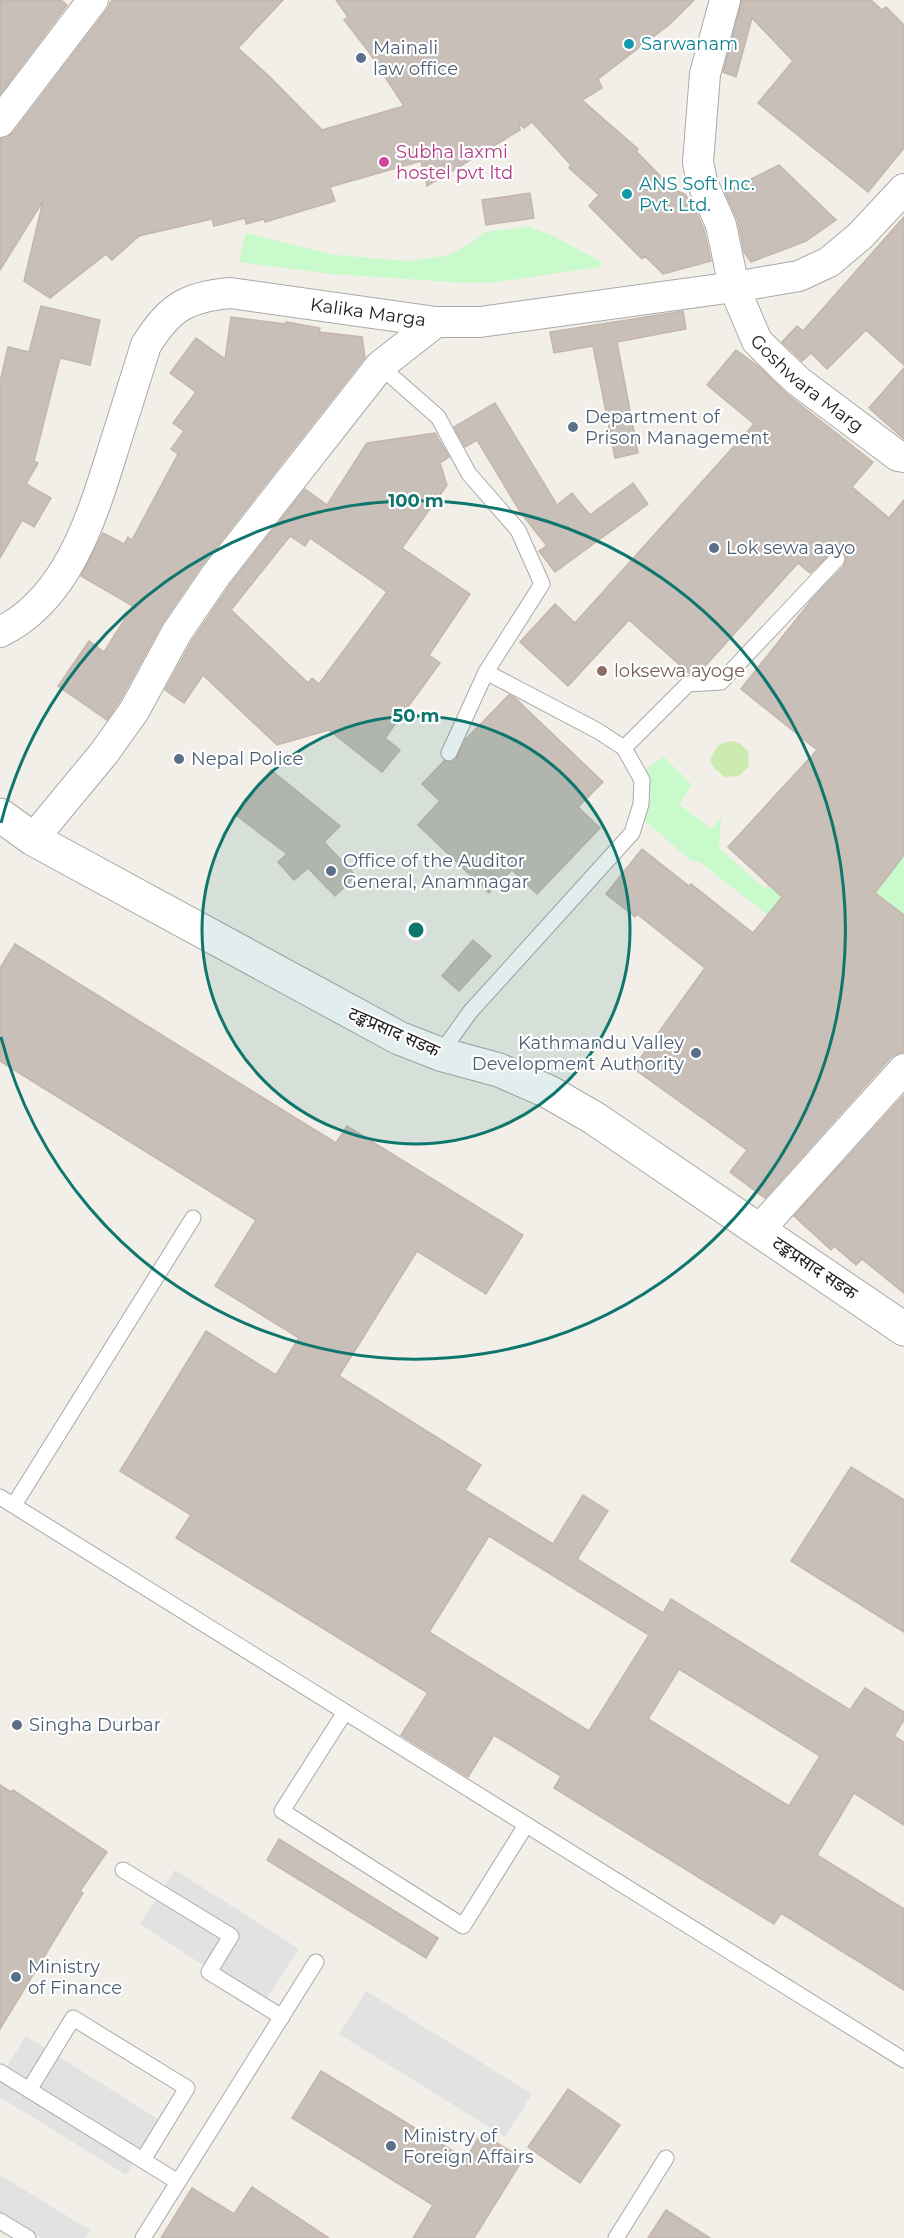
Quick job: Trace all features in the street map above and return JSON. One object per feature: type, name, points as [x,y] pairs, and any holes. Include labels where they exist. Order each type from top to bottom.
[{"type":"street","points":[[0,122],[93,0]]},
{"type":"street","name":"Goshwara Marg","points":[[725,0],[705,74],[698,162],[702,182],[721,225],[734,287],[757,341],[778,363],[798,381],[898,456],[904,458]]},
{"type":"street","name":"Kalika Marga","points":[[2,631],[33,611],[64,572],[91,521],[146,345],[159,325],[172,311],[188,301],[208,295],[230,293],[436,322],[480,322],[734,287],[799,276],[829,262],[860,236],[904,189]]},
{"type":"street","points":[[33,839],[104,753],[134,711],[177,632],[216,575],[380,366],[436,322]]},
{"type":"street","name":"टङ्कप्रसाद सडक","points":[[0,815],[33,839],[343,1010],[399,1038],[440,1054],[499,1070],[549,1092],[594,1118],[904,1329]]},
{"type":"street","points":[[759,1230],[904,1069]]},
{"type":"lane","points":[[380,366],[438,417],[469,474],[518,530],[542,584],[486,672],[449,753]]},
{"type":"lane","points":[[624,748],[688,684],[721,682],[837,559]]},
{"type":"lane","points":[[440,1054],[470,1012],[632,834],[641,804],[642,780],[624,748],[598,731],[486,672]]},
{"type":"lane","points":[[14,1505],[193,1218]]},
{"type":"lane","points":[[0,1497],[904,2060]]},
{"type":"lane","points":[[345,1712],[282,1811],[463,1926],[526,1825]]},
{"type":"lane","points":[[123,1870],[231,1936],[208,1972],[282,2018]]},
{"type":"lane","points":[[143,2238],[316,1962]]},
{"type":"lane","points":[[29,2090],[74,2018],[159,2070],[188,2088],[142,2160]]},
{"type":"lane","points":[[0,2072],[178,2182]]},
{"type":"lane","points":[[616,2238],[666,2158]]},
{"type":"lane","points":[[0,2221],[28,2238]]},
{"type":"green space","points":[[529,227],[551,235],[602,262],[600,267],[498,282],[468,283],[331,274],[239,262],[246,233],[336,255],[408,261],[449,255],[485,232]]},
{"type":"green space","points":[[904,726],[904,924],[772,924],[765,913],[700,862],[691,861],[641,817],[647,811],[640,774],[663,756],[692,785],[679,804],[711,829],[721,817],[719,848],[765,889]]},
{"type":"green space","points":[[733,741],[748,751],[749,766],[739,776],[725,777],[714,768],[710,761],[718,746]]},
{"type":"shaded area","points":[[175,1870],[299,1949],[263,2004],[140,1924]]},
{"type":"shaded area","points":[[366,1991],[532,2094],[505,2137],[339,2034]]},
{"type":"shaded area","points":[[26,2036],[161,2121],[126,2175],[0,2097],[0,2077]]},
{"type":"shaded area","points":[[0,2175],[90,2230],[85,2238],[41,2238],[0,2213]]},
{"type":"building","points":[[0,0],[61,0],[67,5],[0,94]]},
{"type":"building","points":[[112,0],[283,0],[238,48],[322,130],[404,106],[369,52],[344,20],[348,17],[336,0],[694,0],[670,24],[598,79],[602,88],[582,100],[638,149],[636,151],[674,190],[685,194],[694,207],[704,230],[711,261],[663,274],[645,256],[642,259],[589,206],[599,195],[569,168],[571,165],[532,122],[524,128],[519,123],[520,130],[427,186],[421,161],[330,187],[335,201],[265,222],[264,219],[246,224],[245,218],[214,226],[212,219],[139,236],[112,260],[106,254],[50,298],[24,281],[43,201],[0,270],[0,139],[7,138],[14,132],[107,10]]},
{"type":"building","points":[[742,0],[871,0],[882,10],[886,7],[904,25],[904,148],[868,192],[758,103],[793,61],[752,18],[736,77],[723,72]]},
{"type":"building","points":[[779,165],[836,220],[806,241],[751,262],[744,252],[738,221],[725,192]]},
{"type":"building","points":[[530,193],[534,218],[486,225],[482,200]]},
{"type":"building","points":[[904,217],[904,365],[866,330],[827,369],[811,353],[802,361],[782,342],[797,326],[803,331]]},
{"type":"building","points":[[41,306],[100,320],[90,365],[60,358],[34,461],[38,463],[26,484],[51,498],[34,527],[22,520],[0,558],[0,382],[8,347],[29,352]]},
{"type":"building","points":[[683,311],[686,329],[617,342],[638,453],[615,458],[593,346],[554,353],[550,332]]},
{"type":"building","points":[[231,317],[286,324],[286,322],[320,328],[319,332],[362,337],[365,357],[202,565],[163,622],[107,720],[58,686],[89,641],[104,652],[133,606],[81,576],[103,533],[124,544],[128,537],[132,540],[178,454],[171,449],[184,431],[173,423],[196,392],[170,373],[196,338],[225,359]]},
{"type":"building","points":[[736,350],[758,366],[788,395],[873,462],[852,487],[889,518],[904,500],[904,855],[875,893],[904,915],[904,1052],[891,1057],[765,1198],[730,1172],[747,1150],[633,1068],[705,968],[637,914],[635,917],[606,894],[642,849],[753,933],[782,897],[728,847],[817,750],[741,689],[814,597],[844,566],[846,556],[840,550],[834,550],[810,573],[798,563],[698,674],[690,674],[629,620],[568,686],[520,642],[555,604],[575,623],[754,424],[707,385]]},
{"type":"building","points":[[904,368],[904,439],[869,408]]},
{"type":"building","points":[[495,403],[557,505],[572,493],[590,515],[633,483],[648,504],[555,572],[539,551],[547,546],[521,513],[477,440],[465,447],[454,427]]},
{"type":"building","points":[[435,433],[449,457],[440,463],[447,485],[402,548],[470,594],[429,655],[440,663],[385,738],[400,750],[382,772],[329,730],[277,745],[203,675],[184,703],[165,690],[192,641],[230,585],[305,489],[327,505],[367,443]],"holes":[[[290,536],[305,546],[310,538],[387,592],[319,684],[312,678],[308,683],[231,610]]]},
{"type":"building","points":[[509,695],[515,698],[603,782],[578,807],[600,828],[537,894],[512,870],[489,893],[418,825],[440,801],[422,784],[444,761],[449,763],[455,761],[466,739]]},
{"type":"building","points":[[271,770],[340,826],[324,842],[356,876],[335,896],[308,868],[294,880],[278,862],[287,854],[236,815]]},
{"type":"building","points":[[473,940],[491,956],[459,991],[442,976]]},
{"type":"building","points":[[15,944],[336,1143],[347,1126],[523,1235],[486,1294],[417,1251],[339,1376],[481,1465],[465,1490],[553,1544],[583,1495],[608,1511],[577,1559],[663,1613],[671,1599],[850,1710],[865,1688],[904,1712],[904,1720],[894,1736],[904,1742],[904,1825],[854,1793],[817,1855],[904,1909],[904,1990],[781,1913],[774,1924],[554,1788],[561,1776],[494,1735],[468,1777],[401,1735],[428,1693],[176,1538],[191,1515],[120,1471],[206,1331],[276,1375],[299,1338],[215,1286],[256,1220],[0,1061],[0,968]],"holes":[[[489,1536],[649,1635],[589,1731],[429,1632]],[[679,1669],[820,1756],[789,1806],[648,1719]]]},
{"type":"building","points":[[904,1095],[904,1293],[862,1259],[856,1265],[834,1246],[831,1250],[794,1216]]},
{"type":"building","points":[[851,1467],[904,1500],[904,1632],[791,1561]]},
{"type":"building","points":[[0,1785],[11,1792],[13,1790],[107,1852],[80,1891],[83,1893],[0,2029]]},
{"type":"building","points":[[279,1839],[438,1938],[426,1958],[267,1860]]},
{"type":"building","name":"Ministry of Foreign Affairs","points":[[321,2071],[466,2159],[481,2133],[523,2159],[474,2238],[413,2238],[433,2205],[292,2118]]},
{"type":"building","points":[[568,2089],[620,2125],[580,2183],[528,2147]]},
{"type":"building","points":[[252,2187],[329,2238],[161,2238],[192,2188],[234,2214]]},
{"type":"building","points":[[666,2210],[710,2238],[648,2238]]},
{"type":"place","name":"Sarwanam","points":[[629,44]]},
{"type":"place","name":"Mainali law office","points":[[361,58]]},
{"type":"place","name":"Subha laxmi hostel pvt ltd","points":[[384,162]]},
{"type":"place","name":"ANS Soft Inc. Pvt. Ltd.","points":[[627,194]]},
{"type":"place","name":"Department of Prison Management","points":[[573,427]]},
{"type":"place","name":"Lok sewa aayo","points":[[714,548]]},
{"type":"place","name":"loksewa ayoge","points":[[602,671]]},
{"type":"place","name":"Nepal Police","points":[[179,759]]},
{"type":"place","name":"Office of the Auditor General, Anamnagar","points":[[331,871]]},
{"type":"place","name":"Kathmandu Valley Development Authority","points":[[696,1053]]},
{"type":"place","name":"Singha Durbar","points":[[17,1725]]},
{"type":"place","name":"Ministry of Finance","points":[[16,1977]]},
{"type":"place","name":"Ministry of Foreign Affairs","points":[[391,2146]]}]
